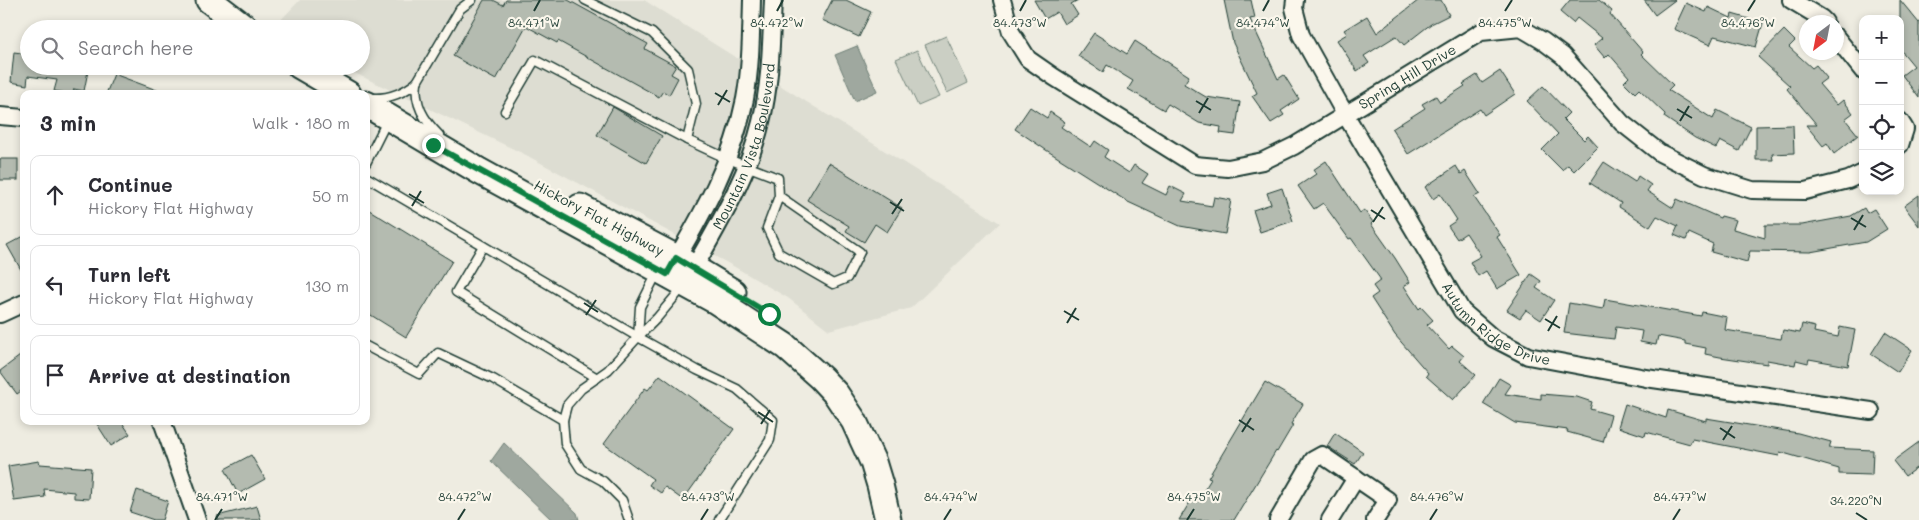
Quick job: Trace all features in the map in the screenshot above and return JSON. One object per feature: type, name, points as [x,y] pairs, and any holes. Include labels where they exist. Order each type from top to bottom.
[{"type":"main road","points":[[210,0],[236,20]]},
{"type":"main road","points":[[315,75],[341,90]]},
{"type":"main road","name":"Hickory Flat Highway","points":[[376,108],[439,136],[560,196],[677,271],[805,362],[836,394],[854,421],[865,442],[880,484],[888,520]]},
{"type":"main road","name":"Hickory Flat Highway","points":[[376,108],[479,171],[793,330],[843,376],[866,410],[888,454],[898,485],[904,520]]},
{"type":"street","name":"Mountain Vista Boulevard","points":[[677,271],[728,159],[746,97],[752,0]]},
{"type":"street","name":"Mountain Vista Boulevard","points":[[677,271],[737,188],[754,145],[764,107],[769,69],[773,0]]},
{"type":"street","name":"Spring Hill Drive","points":[[1002,0],[1011,32],[1028,58],[1054,77],[1195,164],[1228,168],[1263,161],[1294,146],[1480,32],[1521,28],[1544,41],[1563,56],[1622,123],[1660,153],[1704,175],[1752,190],[1805,192],[1848,180],[1859,175]]},
{"type":"street","name":"Autumn Ridge Drive","points":[[1295,0],[1294,8],[1301,35],[1345,114],[1462,310],[1493,338],[1528,356],[1646,378],[1871,411]]},
{"type":"street","points":[[1791,0],[1816,15]]},
{"type":"street","points":[[1844,47],[1859,66]]},
{"type":"street","points":[[0,116],[20,118]]},
{"type":"street","points":[[0,314],[20,305]]},
{"type":"street","points":[[163,425],[197,520]]},
{"type":"street","points":[[1278,520],[1314,460],[1322,456],[1388,500],[1375,520]]},
{"type":"street","points":[[1330,520],[1356,478]]},
{"type":"lane","points":[[439,136],[428,123],[419,107],[416,97],[418,82],[460,9],[472,0]]},
{"type":"lane","points":[[585,0],[652,34],[688,69],[696,104],[687,140]]},
{"type":"lane","points":[[505,111],[535,60],[687,140],[728,159],[778,178],[779,196],[767,228],[779,253],[833,284],[847,278],[860,252],[779,196]]},
{"type":"lane","points":[[370,156],[384,130],[376,108],[386,98],[396,96],[418,82]]},
{"type":"lane","points":[[370,179],[638,337],[697,370],[737,389],[773,420],[770,440],[719,520]]},
{"type":"lane","points":[[483,246],[456,292],[597,378]]},
{"type":"lane","points":[[638,337],[640,307],[677,271]]},
{"type":"lane","points":[[629,520],[622,500],[603,481],[581,469],[565,444],[563,420],[567,405],[582,389],[608,370],[657,318],[677,271]]},
{"type":"lane","points":[[370,348],[419,374],[438,352],[493,379],[563,420]]},
{"type":"shaded area","points":[[300,0],[644,0],[1000,223],[911,308],[829,330],[788,298],[733,266],[524,154],[359,75],[370,75],[370,20],[281,20]]},
{"type":"shaded area","points":[[946,36],[968,83],[947,93],[925,45]]},
{"type":"shaded area","points":[[857,46],[877,91],[855,101],[835,55]]},
{"type":"shaded area","points":[[917,50],[939,97],[918,106],[896,59]]},
{"type":"shaded area","points":[[504,443],[577,513],[579,520],[552,520],[491,461]]},
{"type":"building","points":[[484,0],[493,0],[503,5],[506,0],[568,0],[648,44],[645,49],[676,66],[671,74],[678,78],[669,95],[663,91],[659,97],[558,41],[557,43],[526,26],[496,80],[453,56]]},
{"type":"building","points":[[832,0],[846,0],[871,12],[859,37],[822,20]]},
{"type":"building","points":[[1034,0],[1078,0],[1071,4],[1078,15],[1064,24],[1057,12],[1045,19]]},
{"type":"building","points":[[1224,0],[1251,0],[1255,18],[1250,19],[1278,79],[1284,75],[1299,99],[1281,111],[1284,115],[1271,123],[1252,96],[1257,93],[1233,43]]},
{"type":"building","points":[[1419,0],[1441,0],[1449,15],[1431,24],[1404,45],[1396,36],[1364,56],[1369,63],[1357,71],[1337,40],[1347,34],[1344,30],[1367,16],[1377,33]]},
{"type":"building","points":[[1570,0],[1599,0],[1612,11],[1610,14],[1643,52],[1641,54],[1673,85],[1668,90],[1713,119],[1717,110],[1751,127],[1739,151],[1720,141],[1716,148],[1695,138],[1664,117],[1665,114],[1639,89],[1635,93],[1624,82],[1629,77],[1609,54],[1605,58],[1594,45],[1602,38],[1577,18],[1573,23],[1560,12]]},
{"type":"building","points":[[1644,0],[1675,0],[1655,15]]},
{"type":"building","points":[[1900,0],[1919,23],[1919,98],[1904,78],[1904,74],[1914,66],[1904,54],[1904,15],[1900,15]]},
{"type":"building","points":[[1686,3],[1706,12],[1708,7],[1731,18],[1732,14],[1763,23],[1756,47],[1714,36],[1710,45],[1674,29]]},
{"type":"building","points":[[1784,30],[1795,41],[1789,47],[1799,56],[1799,60],[1803,60],[1812,68],[1816,65],[1827,78],[1819,84],[1837,105],[1843,100],[1853,113],[1845,119],[1858,135],[1834,154],[1827,143],[1823,146],[1806,125],[1817,125],[1787,89],[1790,86],[1758,57]]},
{"type":"building","points":[[1094,33],[1127,54],[1135,41],[1189,76],[1184,84],[1206,97],[1240,102],[1235,135],[1220,133],[1221,127],[1199,123],[1168,104],[1164,110],[1128,89],[1133,81],[1107,65],[1103,72],[1078,56]]},
{"type":"building","points":[[14,52],[20,53],[20,75],[87,75],[84,90],[54,90],[57,80],[28,76],[27,85],[11,82]]},
{"type":"building","points":[[1500,71],[1515,94],[1484,115],[1480,109],[1408,154],[1392,129],[1425,108],[1422,104],[1436,96],[1440,102],[1465,86],[1463,84],[1477,75],[1482,83]]},
{"type":"building","points":[[114,75],[117,75],[157,90],[108,90]]},
{"type":"building","points":[[1543,86],[1569,113],[1563,119],[1584,140],[1588,136],[1598,147],[1574,171],[1568,165],[1562,170],[1542,150],[1558,134],[1527,101]]},
{"type":"building","points":[[613,107],[662,136],[646,163],[597,135]]},
{"type":"building","points":[[1030,107],[1047,118],[1050,112],[1065,122],[1061,127],[1091,147],[1095,141],[1108,150],[1104,157],[1129,173],[1134,165],[1148,174],[1142,183],[1166,195],[1170,186],[1186,194],[1182,201],[1212,206],[1214,197],[1231,200],[1225,234],[1180,226],[1128,202],[1046,150],[1015,129]]},
{"type":"building","points":[[1793,125],[1794,153],[1772,154],[1773,160],[1756,160],[1756,126]]},
{"type":"building","points":[[0,159],[18,159],[18,180],[0,180]]},
{"type":"building","points":[[1326,161],[1360,213],[1364,210],[1373,222],[1371,224],[1410,282],[1404,286],[1419,309],[1421,307],[1433,320],[1427,325],[1449,349],[1452,346],[1464,356],[1460,361],[1476,375],[1453,400],[1426,376],[1428,373],[1395,335],[1371,298],[1378,293],[1373,286],[1381,280],[1351,238],[1349,239],[1323,203],[1314,209],[1298,186],[1316,174],[1313,170]]},
{"type":"building","points":[[1604,162],[1635,182],[1638,176],[1651,185],[1647,191],[1673,208],[1677,199],[1720,218],[1721,216],[1736,220],[1733,229],[1765,238],[1765,225],[1802,225],[1851,216],[1864,208],[1867,213],[1874,209],[1887,229],[1866,242],[1810,252],[1750,251],[1747,262],[1711,252],[1713,244],[1689,233],[1686,240],[1674,235],[1678,226],[1657,216],[1650,227],[1619,207],[1621,203],[1590,183]]},
{"type":"building","points":[[829,163],[902,208],[887,232],[875,224],[864,242],[846,231],[849,226],[807,200]]},
{"type":"building","points":[[1456,166],[1461,174],[1465,171],[1480,194],[1474,197],[1500,235],[1497,237],[1521,275],[1497,289],[1486,271],[1478,276],[1470,262],[1481,256],[1466,233],[1457,239],[1448,226],[1457,220],[1440,194],[1433,199],[1425,187]]},
{"type":"building","points":[[1282,188],[1293,221],[1260,232],[1253,210],[1271,204],[1267,193]]},
{"type":"building","points":[[1919,195],[1919,226],[1904,206]]},
{"type":"building","points":[[370,210],[452,261],[406,337],[370,314]]},
{"type":"building","points":[[20,238],[20,268],[7,245]]},
{"type":"building","points":[[1531,274],[1541,281],[1536,288],[1554,300],[1541,320],[1526,310],[1520,318],[1507,310]]},
{"type":"building","points":[[1605,299],[1701,316],[1702,312],[1727,317],[1725,330],[1781,339],[1783,330],[1800,333],[1802,324],[1815,327],[1814,332],[1838,337],[1840,327],[1855,330],[1848,366],[1809,359],[1808,363],[1796,360],[1795,365],[1767,360],[1767,364],[1720,357],[1705,354],[1706,348],[1685,344],[1685,341],[1658,336],[1656,345],[1640,342],[1642,331],[1616,327],[1614,339],[1564,333],[1569,303],[1603,309]]},
{"type":"building","points":[[1885,332],[1912,350],[1898,372],[1871,354]]},
{"type":"building","points":[[20,356],[20,392],[17,394],[0,371]]},
{"type":"building","points":[[660,375],[734,429],[683,500],[665,487],[661,493],[649,485],[653,479],[604,444],[645,388],[648,390]]},
{"type":"building","points":[[1499,378],[1511,385],[1505,394],[1541,399],[1541,394],[1577,397],[1592,402],[1590,409],[1611,415],[1603,442],[1567,432],[1568,430],[1515,423],[1483,404]]},
{"type":"building","points":[[1265,382],[1303,404],[1277,452],[1234,520],[1179,520],[1193,497],[1198,500],[1211,479],[1208,478]]},
{"type":"building","points":[[1625,404],[1666,418],[1668,410],[1706,421],[1706,418],[1798,433],[1831,442],[1829,448],[1873,450],[1872,475],[1839,474],[1839,469],[1780,452],[1779,456],[1692,439],[1690,444],[1646,432],[1645,436],[1618,427]]},
{"type":"building","points":[[98,425],[124,425],[130,434],[111,446]]},
{"type":"building","points":[[1335,433],[1363,452],[1355,464],[1327,446]]},
{"type":"building","points":[[1919,442],[1919,466],[1905,476],[1893,461]]},
{"type":"building","points":[[251,455],[265,479],[238,494],[225,469]]},
{"type":"building","points":[[39,461],[40,464],[91,468],[89,499],[74,498],[74,492],[44,489],[45,497],[14,501],[8,466]]},
{"type":"building","points":[[137,490],[168,501],[162,520],[154,520],[130,512]]},
{"type":"building","points":[[257,506],[261,520],[218,520],[217,516]]},
{"type":"route","points":[[433,145],[667,274],[676,258],[769,314]]}]
